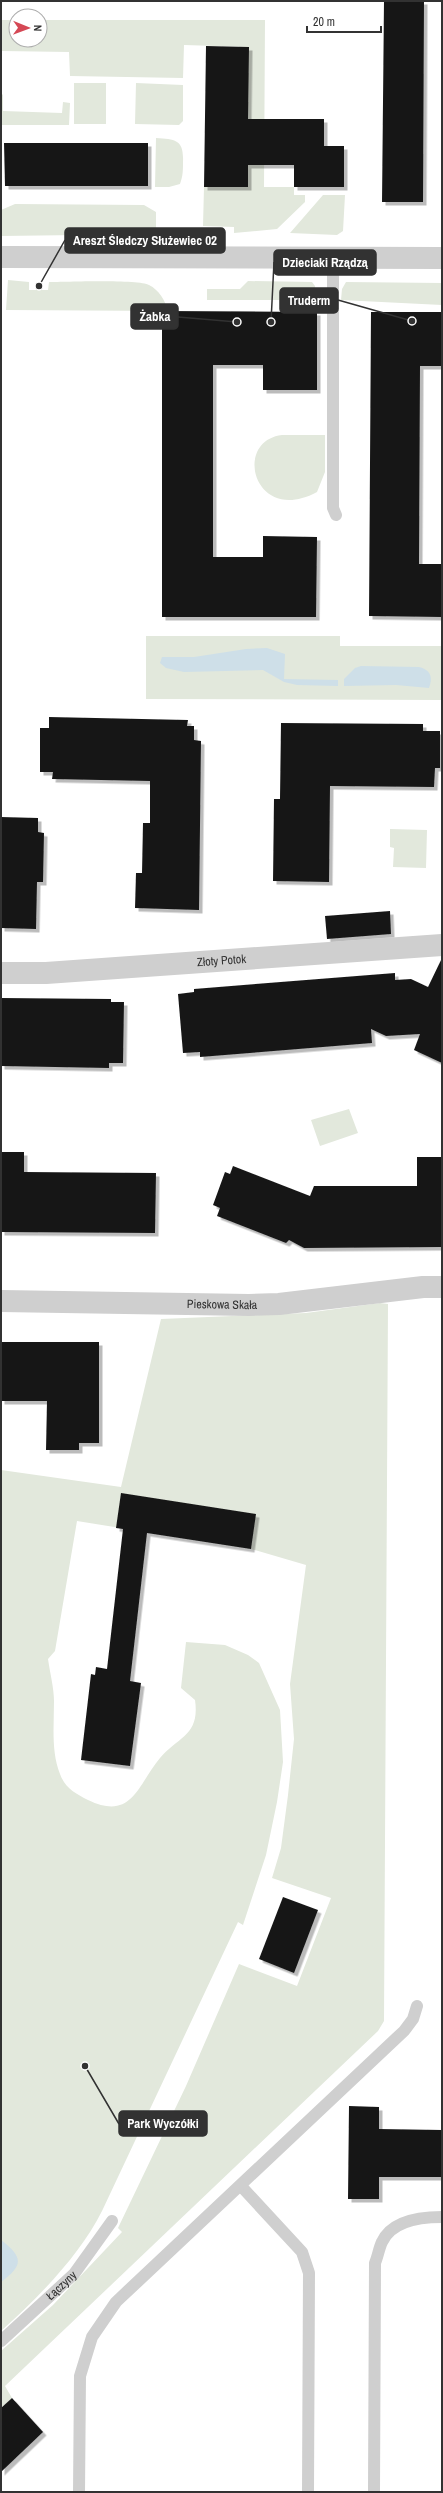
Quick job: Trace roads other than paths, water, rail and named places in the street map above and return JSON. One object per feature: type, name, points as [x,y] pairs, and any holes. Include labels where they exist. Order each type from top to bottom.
[{"type":"street","points":[[1,257],[442,258]]},
{"type":"street","name":"Złoty Potok","points":[[1,973],[46,973],[442,945]]},
{"type":"street","name":"Pieskowa Skała","points":[[1,1301],[248,1305],[279,1304],[423,1287],[442,1287]]},
{"type":"lane","points":[[333,257],[333,508],[336,515]]},
{"type":"lane","points":[[79,2492],[80,2376],[92,2337],[116,2302],[404,2031],[413,2019],[417,2006]]},
{"type":"lane","points":[[241,2186],[302,2252],[309,2273],[308,2492]]},
{"type":"lane","points":[[374,2492],[376,2263],[382,2240],[401,2223],[424,2217],[442,2217]]},
{"type":"lane","name":"Łączyny","points":[[1,2340],[74,2274],[112,2221]]},
{"type":"place","name":"Areszt Śledczy Służewiec 02","points":[[39,286]]},
{"type":"place","name":"Truderm","points":[[412,321]]},
{"type":"place","name":"Żabka","points":[[237,322]]},
{"type":"place","name":"Dzieciaki Rządzą","points":[[271,322]]},
{"type":"place","name":"Park Wyczółki","points":[[85,2066]]}]
